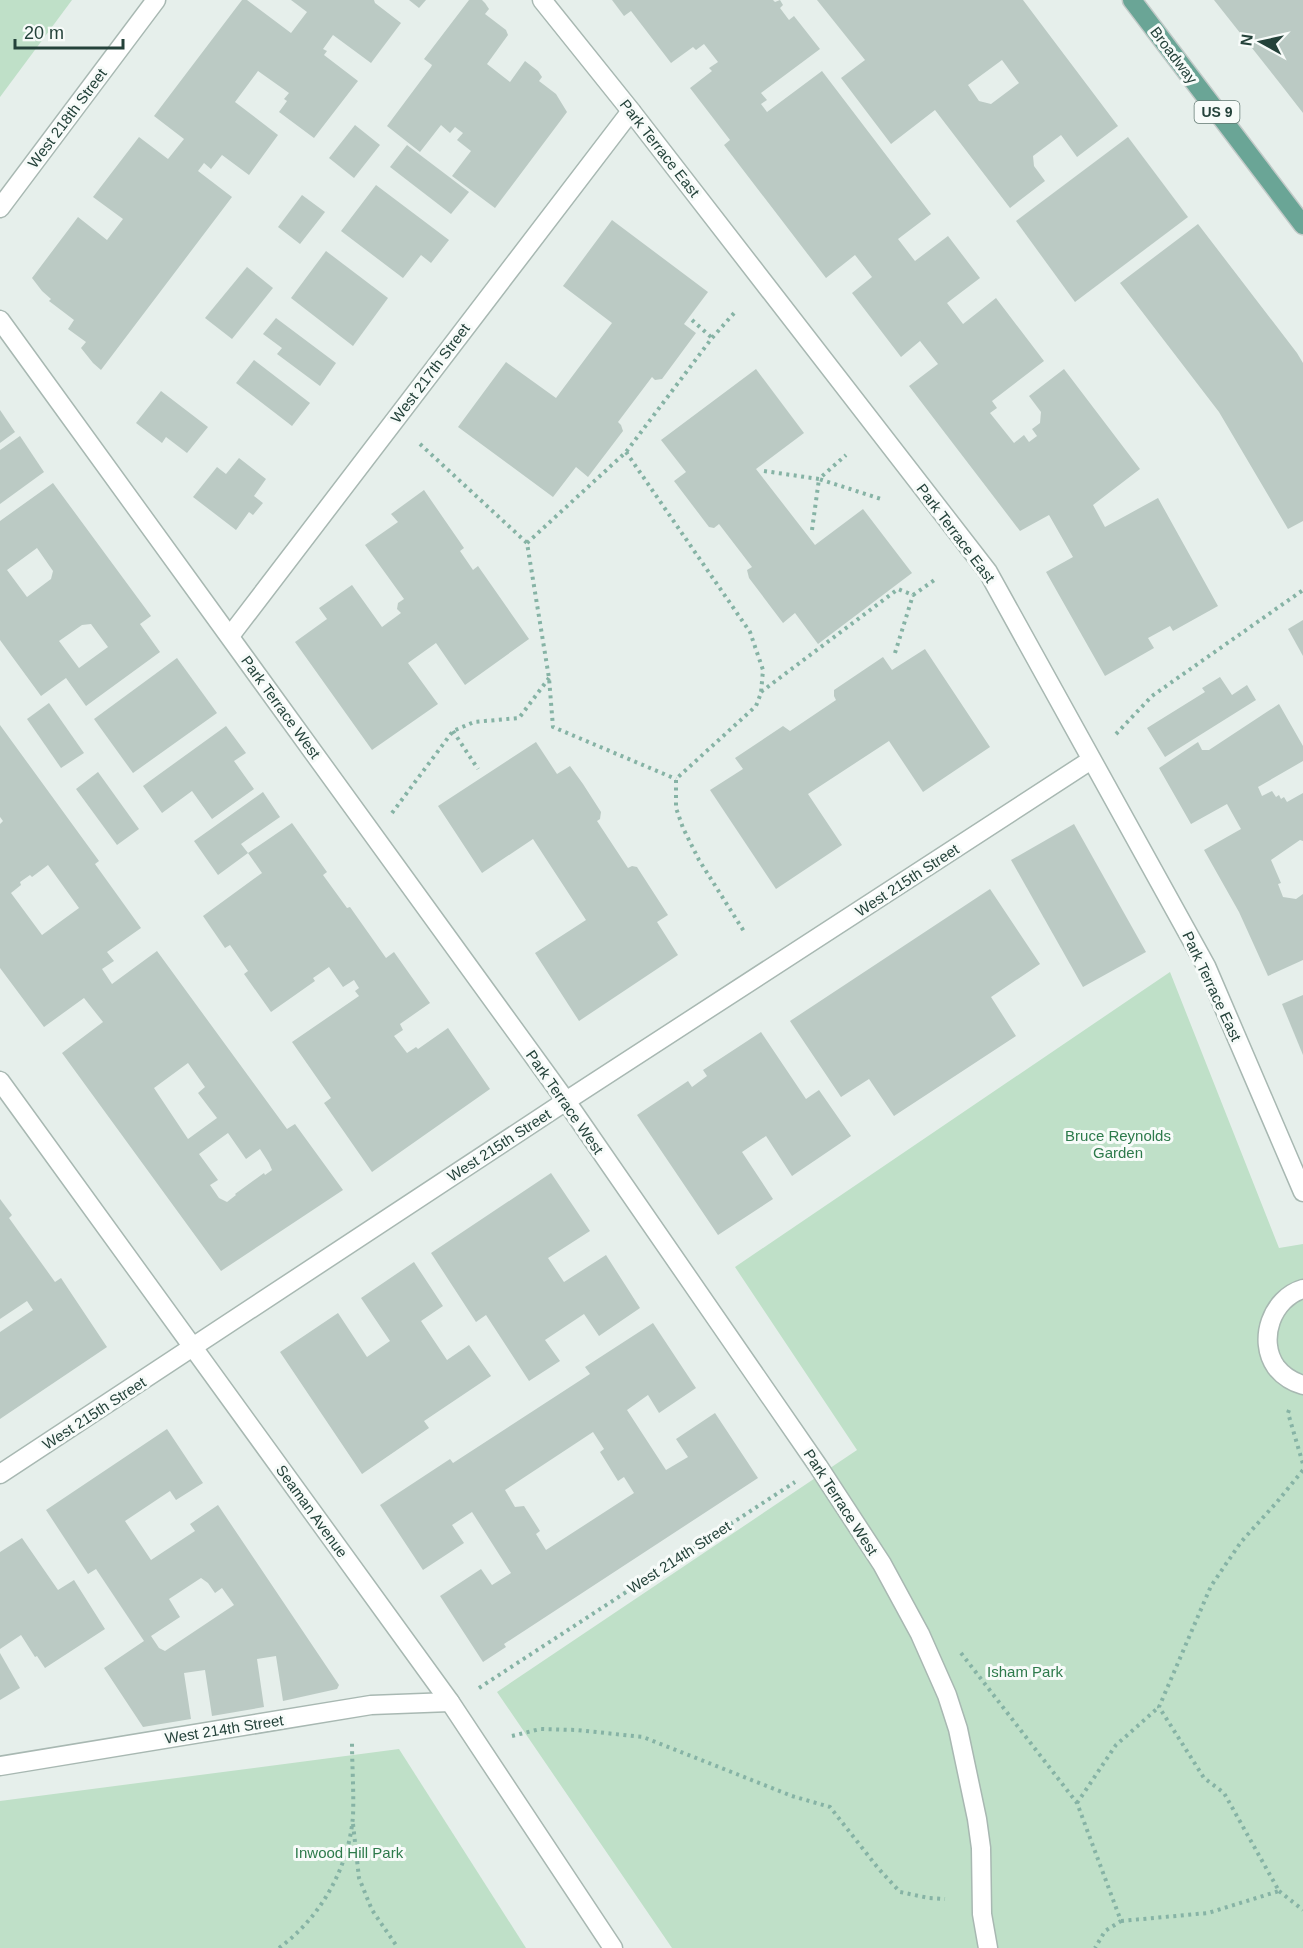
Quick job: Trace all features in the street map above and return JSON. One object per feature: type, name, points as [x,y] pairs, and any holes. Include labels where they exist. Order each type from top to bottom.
[{"type":"main road","name":"Broadway","points":[[1132,0],[1303,225]]},
{"type":"street","name":"West 218th Street","points":[[0,208],[156,0]]},
{"type":"street","name":"Park Terrace East","points":[[542,0],[631,111],[988,573],[1206,966],[1303,1192]]},
{"type":"street","name":"West 217th Street","points":[[230,636],[631,111]]},
{"type":"street","name":"Park Terrace West","points":[[0,320],[566,1101],[818,1466],[882,1564],[920,1634],[947,1695],[958,1729],[981,1848],[982,1914],[988,1948]]},
{"type":"street","name":"West 215th Street","points":[[0,1474],[566,1101],[1091,760]]},
{"type":"street","name":"Seaman Avenue","points":[[0,1081],[450,1702],[613,1948]]},
{"type":"street","points":[[1303,1289],[1284,1300],[1274,1313],[1268,1329],[1268,1348],[1276,1366],[1291,1381],[1303,1385]]},
{"type":"street","name":"West 214th Street","points":[[0,1766],[372,1705],[450,1702]]},
{"type":"path","points":[[527,543],[626,452],[712,338],[735,312]]},
{"type":"path","points":[[692,320],[712,338]]},
{"type":"path","points":[[420,444],[527,543],[549,678],[553,727],[676,779]]},
{"type":"path","points":[[626,452],[750,632],[763,670],[761,693],[756,706],[676,779],[676,808],[683,828],[699,860],[745,933]]},
{"type":"path","points":[[812,530],[819,479],[846,455]]},
{"type":"path","points":[[764,471],[819,479],[881,499]]},
{"type":"path","points":[[895,653],[913,595],[936,579]]},
{"type":"path","points":[[761,693],[898,589],[913,595]]},
{"type":"path","points":[[1116,734],[1152,696],[1303,590]]},
{"type":"path","points":[[392,814],[453,731],[474,722],[519,718],[549,678]]},
{"type":"path","points":[[453,731],[478,769]]},
{"type":"path","points":[[1288,1413],[1303,1464]]},
{"type":"path","name":"West 214th Street","points":[[479,1688],[818,1466]]},
{"type":"path","points":[[1077,1803],[1116,1745],[1159,1707],[1211,1587],[1241,1542],[1303,1470]]},
{"type":"path","points":[[961,1653],[1077,1803],[1120,1922]]},
{"type":"path","points":[[1159,1707],[1204,1778],[1224,1793],[1279,1891],[1303,1910]]},
{"type":"path","points":[[512,1737],[540,1729],[577,1730],[643,1737],[792,1796],[830,1807],[900,1892],[945,1899]]},
{"type":"path","points":[[352,1742],[353,1817],[359,1878],[372,1910],[398,1948]]},
{"type":"path","points":[[279,1948],[297,1935],[331,1891],[344,1859],[353,1817]]},
{"type":"path","points":[[1095,1948],[1105,1931],[1120,1922],[1208,1913],[1279,1891]]},
{"type":"green space","points":[[0,0],[72,0],[0,97]]},
{"type":"green space","name":"Isham Park","points":[[1170,972],[1279,1248],[1303,1244],[1303,1948],[672,1948],[497,1692],[857,1450],[735,1267]]},
{"type":"green space","name":"Inwood Hill Park","points":[[399,1749],[526,1948],[0,1948],[0,1801]]},
{"type":"building","points":[[242,0],[247,0],[291,33],[307,12],[291,0],[374,0],[401,23],[371,63],[333,35],[323,49],[327,51],[324,55],[358,81],[314,138],[279,112],[287,101],[284,99],[289,93],[258,71],[235,102],[278,135],[249,175],[222,155],[211,169],[204,163],[198,171],[232,197],[101,370],[81,348],[86,342],[68,329],[74,320],[49,301],[51,299],[32,278],[78,217],[107,240],[123,219],[93,197],[139,137],[168,159],[184,139],[154,116]]},
{"type":"building","points":[[409,0],[426,0],[419,8]]},
{"type":"building","points":[[469,0],[482,0],[489,9],[485,14],[506,30],[508,35],[487,64],[510,82],[525,61],[538,71],[542,77],[539,81],[556,94],[567,112],[495,208],[452,176],[471,151],[457,140],[463,133],[455,127],[450,133],[441,125],[420,152],[387,126],[431,67],[432,65],[424,59]]},
{"type":"building","points":[[612,0],[773,0],[775,2],[780,0],[783,5],[780,8],[789,20],[794,16],[820,49],[761,93],[767,100],[761,104],[767,112],[822,71],[931,214],[898,239],[915,261],[948,236],[980,278],[947,303],[963,324],[996,298],[1044,361],[992,401],[997,408],[990,413],[1014,443],[1024,435],[1029,442],[1037,436],[1032,429],[1040,423],[1041,412],[1029,396],[1064,369],[1140,469],[1093,505],[1105,527],[1158,498],[1218,606],[1173,631],[1170,626],[1148,638],[1154,648],[1105,676],[1046,572],[1073,557],[1049,515],[1020,531],[909,386],[938,364],[920,341],[901,357],[852,293],[872,277],[855,255],[826,278],[724,145],[730,140],[690,88],[712,71],[709,68],[718,62],[704,44],[696,50],[693,47],[671,63],[631,11],[624,16]]},
{"type":"building","points":[[817,0],[1023,0],[1118,126],[1077,157],[1061,135],[1033,156],[1034,166],[1045,181],[1010,208],[935,110],[891,144],[841,78],[865,60]],"holes":[[[1002,60],[1019,83],[991,104],[979,101],[968,85]]]},
{"type":"building","points":[[1214,0],[1303,0],[1303,113],[1282,86]]},
{"type":"building","points":[[355,125],[380,145],[354,178],[329,158]]},
{"type":"building","points":[[1128,137],[1188,217],[1075,302],[1016,221]]},
{"type":"building","points":[[407,145],[469,192],[451,214],[390,167]]},
{"type":"building","points":[[376,185],[449,240],[431,263],[421,255],[403,278],[341,231]]},
{"type":"building","points":[[302,195],[325,212],[300,244],[278,227]]},
{"type":"building","points":[[612,220],[708,292],[684,324],[696,333],[662,379],[655,380],[652,377],[618,422],[623,431],[588,477],[576,467],[553,497],[458,427],[506,362],[556,398],[612,323],[563,286]]},
{"type":"building","points":[[1198,224],[1303,363],[1303,521],[1288,529],[1219,412],[1120,283]]},
{"type":"building","points":[[326,251],[388,298],[353,346],[291,298]]},
{"type":"building","points":[[247,267],[273,288],[232,339],[205,318]]},
{"type":"building","points":[[276,318],[336,363],[320,386],[277,354],[282,348],[263,334]]},
{"type":"building","points":[[254,360],[310,403],[292,426],[236,383]]},
{"type":"building","points":[[756,369],[804,433],[756,469],[815,545],[863,509],[912,573],[818,644],[795,613],[783,623],[749,578],[747,570],[752,567],[719,524],[714,528],[709,527],[674,481],[686,472],[661,440]]},
{"type":"building","points":[[161,391],[208,427],[187,453],[166,437],[162,443],[136,423]]},
{"type":"building","points":[[0,410],[15,432],[0,443]]},
{"type":"building","points":[[20,436],[44,472],[0,504],[0,450]]},
{"type":"building","points":[[239,458],[266,479],[254,496],[263,503],[253,515],[249,512],[236,530],[193,497],[217,467],[226,474]]},
{"type":"building","points":[[53,483],[151,616],[140,624],[160,652],[86,706],[66,678],[41,696],[0,640],[0,521]],"holes":[[[37,548],[53,571],[51,579],[27,597],[7,570]],[[91,624],[108,647],[79,668],[59,641],[82,625]]]},
{"type":"building","points":[[424,490],[464,548],[460,551],[473,570],[478,566],[529,639],[465,685],[436,643],[408,663],[438,704],[372,750],[295,642],[327,619],[319,608],[352,585],[382,627],[401,613],[397,609],[398,603],[404,599],[365,545],[398,522],[391,514]]},
{"type":"building","points":[[1303,620],[1303,656],[1288,629]]},
{"type":"building","points":[[925,649],[990,747],[923,792],[889,741],[808,794],[842,845],[776,889],[710,790],[743,769],[735,758],[783,726],[790,731],[836,700],[834,690],[883,657],[892,670]]},
{"type":"building","points":[[177,658],[217,713],[133,773],[94,719]]},
{"type":"building","points":[[1220,677],[1232,695],[1247,685],[1256,700],[1165,757],[1147,728],[1205,692],[1202,688]]},
{"type":"building","points":[[49,703],[84,753],[61,768],[27,719]]},
{"type":"building","points":[[1279,704],[1303,746],[1303,761],[1258,787],[1262,796],[1272,791],[1276,797],[1279,795],[1281,799],[1284,797],[1287,802],[1303,793],[1303,841],[1300,840],[1271,860],[1281,883],[1278,884],[1283,897],[1296,899],[1303,894],[1303,960],[1268,976],[1239,912],[1204,850],[1241,829],[1227,804],[1191,824],[1159,768],[1198,742],[1202,750],[1209,750]]},
{"type":"building","points":[[0,725],[99,861],[95,864],[141,928],[107,952],[114,961],[102,969],[112,984],[157,951],[287,1129],[295,1124],[343,1190],[221,1271],[62,1053],[103,1022],[84,998],[44,1027],[0,968],[0,824],[3,821],[0,817]],"holes":[[[48,865],[79,908],[42,935],[11,893],[21,885],[20,882],[30,875],[32,877]],[[188,1063],[205,1087],[198,1093],[217,1118],[188,1139],[154,1088]],[[228,1133],[246,1159],[260,1149],[272,1170],[265,1175],[264,1173],[227,1202],[219,1198],[210,1185],[218,1180],[199,1154]]]},
{"type":"building","points":[[226,726],[246,753],[234,761],[254,789],[212,819],[192,791],[162,813],[143,786]]},
{"type":"building","points":[[536,742],[557,774],[570,766],[583,784],[601,812],[600,819],[597,821],[628,868],[637,867],[668,915],[657,922],[678,955],[579,1021],[535,953],[586,920],[533,839],[482,873],[438,806]]},
{"type":"building","points":[[98,772],[139,829],[117,845],[76,789]]},
{"type":"building","points":[[263,792],[280,817],[241,844],[248,853],[218,875],[194,841]]},
{"type":"building","points":[[292,823],[327,872],[323,875],[347,908],[350,907],[386,958],[394,952],[430,1003],[400,1024],[403,1030],[394,1036],[407,1053],[416,1047],[418,1049],[448,1028],[490,1089],[372,1172],[324,1103],[331,1098],[292,1042],[359,996],[355,991],[359,988],[354,980],[343,987],[329,967],[313,978],[315,981],[271,1012],[244,974],[248,971],[230,945],[225,948],[203,916],[262,873],[248,853]]},
{"type":"building","points":[[1074,824],[1146,952],[1083,987],[1011,860]]},
{"type":"building","points":[[990,889],[1040,964],[991,997],[1016,1036],[894,1116],[869,1079],[841,1097],[790,1021]]},
{"type":"building","points":[[1303,995],[1303,1055],[1282,1004]]},
{"type":"building","points":[[761,1032],[806,1099],[819,1090],[851,1136],[792,1176],[766,1136],[742,1152],[773,1199],[718,1235],[637,1115],[688,1081],[692,1087],[707,1076],[703,1070]]},
{"type":"building","points":[[551,1173],[590,1231],[548,1258],[564,1282],[606,1255],[640,1308],[599,1336],[584,1314],[545,1340],[560,1361],[529,1381],[486,1315],[476,1322],[431,1253]]},
{"type":"building","points":[[0,1199],[12,1215],[9,1218],[55,1282],[61,1278],[107,1347],[0,1419],[0,1332],[33,1310],[27,1301],[0,1319]]},
{"type":"building","points":[[414,1262],[443,1306],[421,1321],[447,1360],[469,1345],[491,1376],[424,1421],[429,1428],[362,1474],[280,1352],[338,1313],[367,1357],[390,1341],[361,1298]]},
{"type":"building","points":[[653,1323],[696,1388],[659,1413],[648,1395],[627,1410],[666,1470],[688,1457],[676,1439],[715,1413],[758,1478],[504,1644],[506,1647],[483,1662],[440,1596],[481,1569],[492,1585],[511,1573],[472,1512],[452,1525],[464,1543],[423,1570],[380,1505],[450,1459],[453,1463],[590,1374],[585,1367]],"holes":[[[593,1432],[604,1449],[600,1452],[618,1481],[624,1477],[634,1493],[546,1550],[536,1534],[540,1531],[524,1506],[515,1507],[505,1490]]]},
{"type":"building","points":[[167,1429],[203,1483],[176,1500],[170,1491],[125,1521],[151,1560],[195,1531],[190,1524],[218,1505],[339,1685],[337,1689],[283,1701],[276,1656],[257,1659],[264,1707],[212,1716],[205,1670],[184,1673],[191,1719],[143,1727],[104,1668],[144,1641],[96,1569],[88,1574],[46,1510]],"holes":[[[201,1578],[215,1593],[222,1588],[234,1605],[165,1651],[159,1648],[151,1636],[180,1617],[169,1599]]]},
{"type":"building","points":[[22,1538],[58,1590],[74,1580],[105,1629],[45,1668],[21,1635],[0,1649],[0,1552]]},
{"type":"building","points":[[0,1653],[20,1688],[0,1700]]},
{"type":"park label","name":"Bruce Reynolds Garden","points":[[1118,1144]]}]
